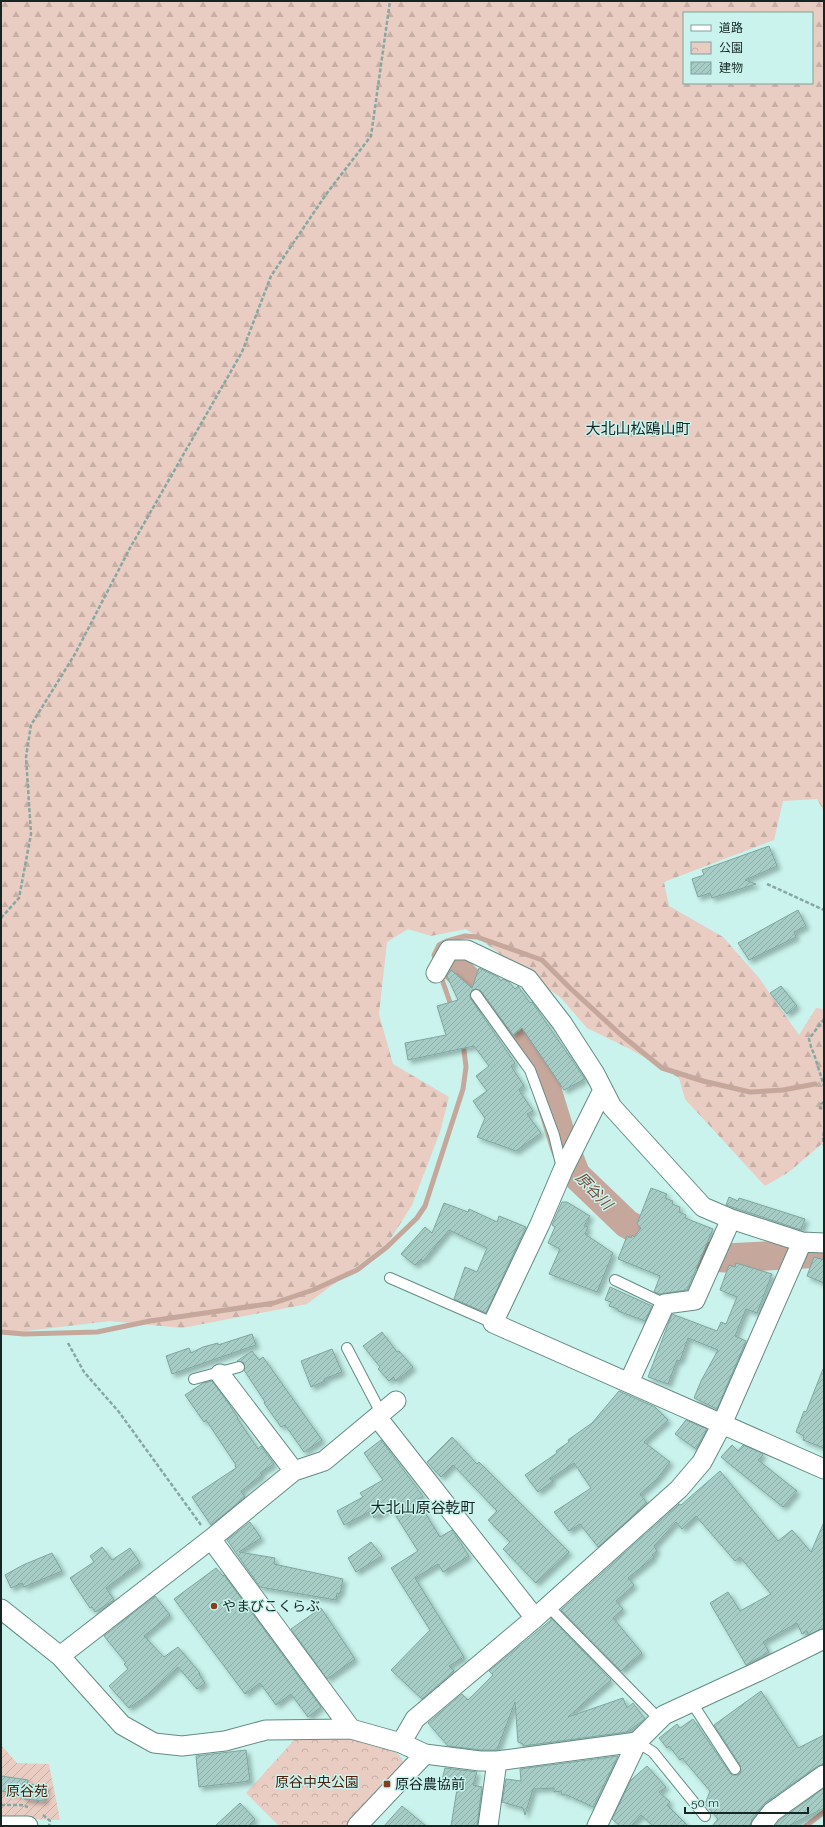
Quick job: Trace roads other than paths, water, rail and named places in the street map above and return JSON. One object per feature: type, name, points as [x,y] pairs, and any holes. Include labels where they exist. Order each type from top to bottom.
[{"type":"street","points":[[436,973],[449,950],[467,950],[528,979],[562,1024],[596,1074],[612,1108],[703,1207],[731,1219],[802,1242],[824,1243]]},
{"type":"street","points":[[603,1090],[563,1170],[540,1224],[493,1323],[824,1469]]},
{"type":"street","points":[[629,1382],[665,1304],[695,1300],[731,1219]]},
{"type":"street","points":[[402,1743],[415,1719],[541,1612],[679,1489],[702,1462],[722,1424],[802,1242]]},
{"type":"street","points":[[220,1374],[294,1471]]},
{"type":"street","points":[[60,1656],[211,1539],[294,1471],[324,1461],[396,1401]]},
{"type":"street","points":[[379,1415],[541,1612]]},
{"type":"street","points":[[211,1539],[351,1729]]},
{"type":"street","points":[[1,1609],[60,1656],[122,1726],[154,1743],[182,1746],[225,1741],[266,1730],[351,1729],[402,1743],[426,1754],[480,1761],[497,1761],[637,1742]]},
{"type":"street","points":[[597,1826],[637,1742],[664,1716],[824,1638]]},
{"type":"street","points":[[358,1826],[426,1754]]},
{"type":"street","points":[[488,1826],[497,1761]]},
{"type":"street","points":[[761,1826],[772,1812],[824,1775]]},
{"type":"street","points":[[1,1826],[28,1826]]},
{"type":"lane","points":[[476,994],[530,1070],[554,1135],[563,1170]]},
{"type":"lane","points":[[390,1278],[493,1323]]},
{"type":"lane","points":[[615,1280],[665,1304]]},
{"type":"lane","points":[[347,1348],[379,1415]]},
{"type":"lane","points":[[194,1379],[220,1374],[238,1367]]},
{"type":"lane","points":[[541,1612],[660,1720]]},
{"type":"lane","points":[[692,1703],[735,1769]]},
{"type":"lane","points":[[637,1742],[653,1752],[705,1816]]},
{"type":"waterway","points":[[436,963],[434,955],[439,945],[465,936],[477,937],[542,960],[620,1034],[662,1068],[703,1081],[750,1092],[783,1090],[815,1084]]},
{"type":"waterway","name":"原谷川","points":[[451,964],[507,1017],[539,1064],[564,1145],[576,1175],[627,1224],[644,1233],[703,1256],[725,1258],[824,1253]]},
{"type":"waterway","points":[[440,974],[452,1008]]},
{"type":"waterway","points":[[1,1332],[24,1334],[97,1332],[150,1321],[274,1303],[313,1290],[357,1270],[387,1247],[417,1218],[425,1206],[463,1089],[466,1067],[463,1042]]},
{"type":"waterway","points":[[806,1826],[824,1812]]},
{"type":"place","name":"やまびこくらぶ","points":[[214,1606]]},
{"type":"place","name":"原谷農協前","points":[[387,1784]]},
{"type":"district","name":"大北山松鴎山町","points":[[638,429]]},
{"type":"district","name":"大北山原谷乾町","points":[[423,1508]]},
{"type":"park label","name":"原谷中央公園","points":[[317,1782]]},
{"type":"park label","name":"原谷苑","points":[[27,1791]]}]
